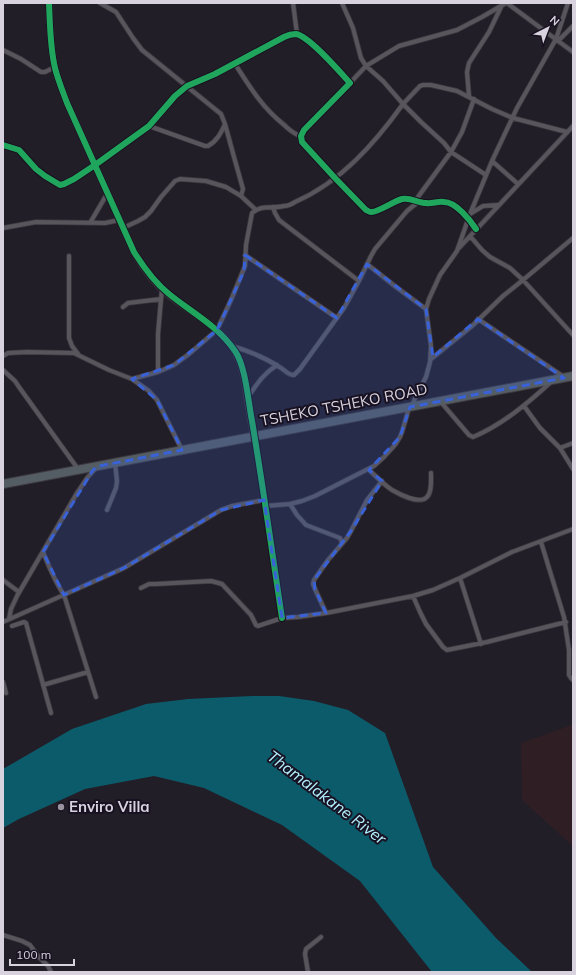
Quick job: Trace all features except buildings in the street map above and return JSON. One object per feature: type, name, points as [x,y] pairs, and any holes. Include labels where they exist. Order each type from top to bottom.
[{"type":"highway","name":"TSHEKO TSHEKO ROAD","points":[[3,484],[573,376]]},
{"type":"street","points":[[49,3],[52,49],[55,67],[67,103],[134,252],[148,274],[162,288],[217,330],[228,341],[236,353],[243,372],[248,398],[282,618]]},
{"type":"street","points":[[100,3],[116,12],[142,50],[221,114],[244,189],[242,196]]},
{"type":"street","points":[[293,3],[298,34]]},
{"type":"street","points":[[342,3],[352,28],[361,58],[366,66],[383,81],[451,152],[486,175]]},
{"type":"street","points":[[457,250],[486,175],[512,118],[557,40],[568,3]]},
{"type":"street","points":[[476,229],[469,216],[449,202],[445,201],[426,203],[403,198],[376,212],[366,210],[334,178],[302,142],[301,136],[304,130],[366,66],[399,46],[457,30],[505,4]]},
{"type":"street","points":[[505,4],[573,52]]},
{"type":"street","points":[[469,96],[467,72],[468,63],[505,4]]},
{"type":"street","points":[[557,40],[573,26]]},
{"type":"street","points":[[3,145],[19,150],[45,176],[60,184],[64,184],[95,165],[149,126],[175,96],[188,86],[235,64],[290,35],[298,34],[320,51],[350,83]]},
{"type":"street","points":[[3,50],[42,72],[55,67]]},
{"type":"street","points":[[235,64],[258,100],[266,109],[292,132],[301,136]]},
{"type":"street","points":[[132,379],[158,372],[174,365],[217,330],[244,271],[246,262],[246,245],[252,213],[266,207],[284,206],[295,202],[308,196],[334,178],[358,158],[417,88],[423,85],[457,91],[512,118],[567,132]]},
{"type":"street","points":[[232,346],[252,352],[278,365],[289,374],[294,375],[300,369],[344,308],[375,249],[390,230],[417,201],[451,152],[462,132],[474,100]]},
{"type":"street","points":[[149,126],[208,146],[216,140],[225,124]]},
{"type":"street","points":[[265,506],[290,504],[315,496],[374,466],[395,445],[402,432],[416,396],[426,377],[431,358],[431,346],[426,308],[440,275],[457,250],[573,126]]},
{"type":"street","points":[[492,161],[518,184]]},
{"type":"street","points":[[123,228],[145,217],[161,197],[175,182],[180,179],[206,181],[226,187],[242,196],[256,210]]},
{"type":"street","points":[[90,223],[107,194]]},
{"type":"street","points":[[469,216],[483,206],[498,205]]},
{"type":"street","points":[[273,207],[279,220],[359,281]]},
{"type":"street","points":[[3,228],[36,222],[90,223],[119,220]]},
{"type":"street","points":[[470,236],[490,257],[510,268],[524,280],[573,335]]},
{"type":"street","points":[[431,358],[445,348],[503,296],[573,238]]},
{"type":"street","points":[[246,255],[336,318]]},
{"type":"street","points":[[69,256],[69,338],[78,355]]},
{"type":"street","points":[[367,264],[426,308]]},
{"type":"street","points":[[158,372],[158,334],[162,288]]},
{"type":"street","points":[[123,307],[128,303],[161,299]]},
{"type":"street","points":[[478,319],[564,378]]},
{"type":"street","points":[[3,356],[8,353],[26,352],[69,353],[78,355],[132,379],[149,390],[157,400],[182,450]]},
{"type":"street","points":[[248,398],[262,377],[278,365]]},
{"type":"street","points":[[3,370],[19,387],[78,469]]},
{"type":"street","points":[[440,401],[472,437],[500,422],[524,406],[553,380]]},
{"type":"street","points":[[524,406],[540,428],[560,448],[573,469]]},
{"type":"street","points":[[560,448],[573,443]]},
{"type":"street","points":[[107,510],[116,488],[117,481],[115,463]]},
{"type":"street","points":[[10,619],[14,603],[19,592],[87,478],[98,466]]},
{"type":"street","points":[[368,469],[392,490],[419,501],[425,499],[429,495],[431,472]]},
{"type":"street","points":[[326,613],[314,589],[314,580],[351,531],[367,500],[382,481]]},
{"type":"street","points":[[3,622],[124,568],[221,510],[232,506],[264,500]]},
{"type":"street","points":[[290,504],[306,525],[340,538],[342,543]]},
{"type":"street","points":[[141,588],[149,584],[215,582],[222,584],[251,615],[257,626],[282,618],[326,613],[413,596],[433,590],[512,552],[573,529]]},
{"type":"street","points":[[541,542],[566,622],[570,677],[573,680]]},
{"type":"street","points":[[43,552],[51,573],[64,595],[96,697]]},
{"type":"street","points":[[460,578],[481,644]]},
{"type":"street","points":[[3,580],[19,592]]},
{"type":"street","points":[[413,596],[426,624],[445,649],[449,650],[481,644],[566,622]]},
{"type":"street","points":[[12,626],[24,622],[26,623],[51,713]]},
{"type":"street","points":[[43,685],[88,672]]},
{"type":"street","points":[[3,682],[6,693]]},
{"type":"street","points":[[3,934],[30,945],[48,966],[51,972]]},
{"type":"street","points":[[308,972],[305,954],[306,948],[321,937]]},
{"type":"highlighted area","points":[[245,255],[337,318],[367,264],[426,309],[433,357],[478,319],[564,378],[410,407],[400,437],[369,470],[382,481],[351,531],[314,580],[315,589],[326,613],[282,618],[264,500],[221,510],[124,568],[64,595],[43,552],[93,470],[99,466],[182,450],[157,400],[132,379],[174,365],[217,330],[244,271]]},
{"type":"shaded area","points":[[573,723],[573,846],[522,800],[521,743],[569,726]]},
{"type":"water","name":"Thamalakane River","points":[[279,696],[314,701],[348,710],[385,733],[433,867],[496,938],[532,972],[432,972],[360,881],[282,825],[204,788],[154,776],[85,789],[19,819],[3,828],[3,769],[72,729],[146,704],[188,699]]},
{"type":"cycle path","points":[[49,3],[52,52],[59,81],[67,103],[134,252],[154,280],[169,294],[221,334],[239,358],[248,394],[282,618]]},
{"type":"cycle path","points":[[3,145],[19,150],[36,169],[45,176],[60,185],[64,184],[95,165],[149,126],[175,96],[187,86],[215,74],[284,37],[296,34],[302,36],[316,47],[350,83],[304,130],[301,136],[302,142],[335,178],[366,210],[370,212],[377,211],[402,199],[411,199],[423,203],[444,202],[458,208],[476,229]]},
{"type":"place","name":"Enviro Villa","points":[[61,807]]}]
